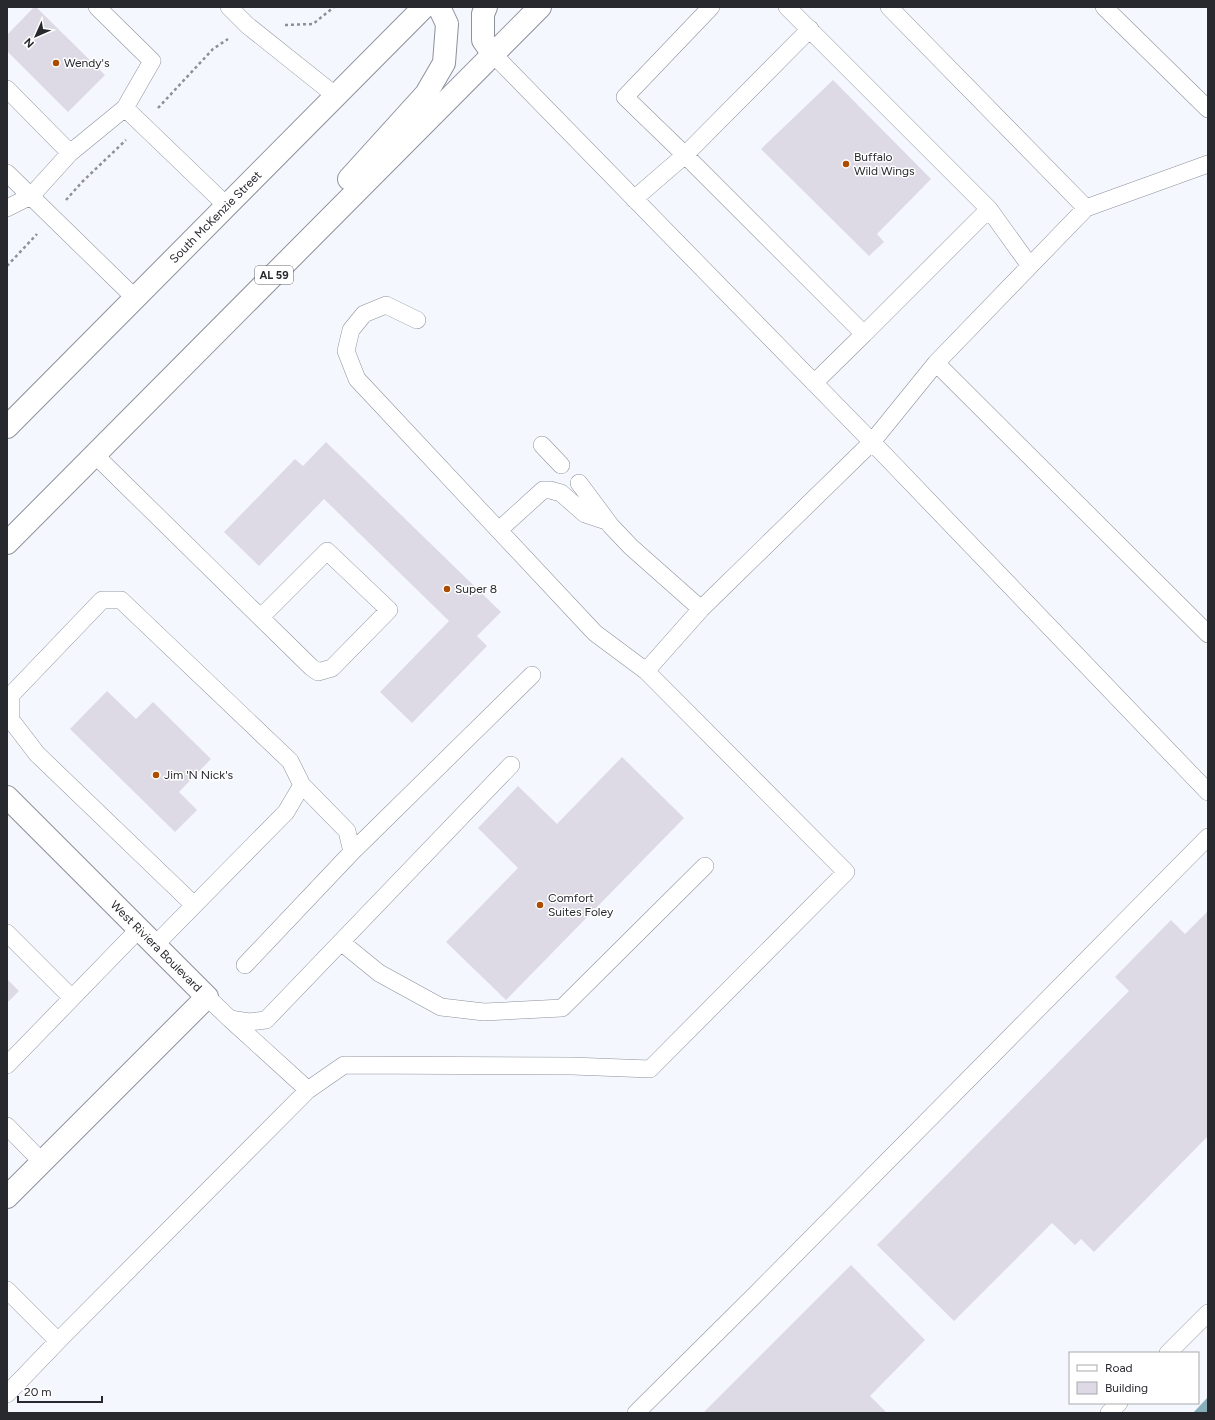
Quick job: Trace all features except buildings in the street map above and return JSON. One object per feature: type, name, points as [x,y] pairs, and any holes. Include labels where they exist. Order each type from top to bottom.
[{"type":"main road","name":"South McKenzie Street","points":[[7,427],[424,7]]},
{"type":"main road","points":[[161,388],[426,94],[444,63],[447,24],[439,7]]},
{"type":"main road","points":[[486,7],[483,14],[484,40],[493,54]]},
{"type":"main road","name":"AL 59","points":[[7,543],[540,7]]},
{"type":"main road","name":"West Riviera Boulevard","points":[[7,797],[208,997],[7,1197]]},
{"type":"lane","points":[[7,208],[31,196],[70,153],[125,108],[152,61],[96,7]]},
{"type":"lane","points":[[229,7],[247,25],[336,96]]},
{"type":"lane","points":[[711,7],[625,97],[685,154],[864,334]]},
{"type":"lane","points":[[787,7],[989,210],[1030,266]]},
{"type":"lane","points":[[889,7],[1086,208]]},
{"type":"lane","points":[[1113,10],[1208,109]]},
{"type":"lane","points":[[634,199],[685,154],[810,29]]},
{"type":"lane","points":[[493,54],[872,442],[1208,792]]},
{"type":"lane","points":[[7,90],[70,153]]},
{"type":"lane","points":[[125,108],[227,206]]},
{"type":"lane","points":[[646,671],[701,608],[872,442],[936,363],[1086,208],[1205,169]]},
{"type":"lane","points":[[7,173],[135,298]]},
{"type":"lane","points":[[814,383],[989,210]]},
{"type":"lane","points":[[7,1394],[308,1090],[344,1065],[579,1066],[650,1069],[846,872],[646,671],[595,633],[357,379],[346,351],[351,330],[364,314],[386,304],[417,320]]},
{"type":"lane","points":[[936,363],[1208,634]]},
{"type":"lane","points":[[542,445],[561,465]]},
{"type":"lane","points":[[95,455],[261,618],[311,667],[318,672],[332,668],[389,610],[327,551],[261,618]]},
{"type":"lane","points":[[579,483],[606,521],[631,547],[701,608]]},
{"type":"lane","points":[[500,530],[543,490],[561,492],[585,514],[606,521]]},
{"type":"lane","points":[[194,906],[37,754],[11,720],[11,695],[102,600],[121,600],[290,761],[302,785],[347,831],[352,852]]},
{"type":"lane","points":[[245,965],[352,852],[532,674]]},
{"type":"lane","points":[[230,1019],[249,1022],[266,1020],[511,765]]},
{"type":"lane","points":[[155,945],[286,812],[302,785]]},
{"type":"lane","points":[[636,1413],[756,1294],[1208,837]]},
{"type":"lane","points":[[341,942],[379,973],[441,1007],[484,1012],[562,1008],[705,866]]},
{"type":"lane","points":[[7,1066],[139,929]]},
{"type":"lane","points":[[7,933],[72,998]]},
{"type":"lane","points":[[208,997],[308,1090]]},
{"type":"lane","points":[[7,1126],[42,1162]]},
{"type":"lane","points":[[7,1290],[58,1341]]},
{"type":"lane","points":[[1169,1352],[1208,1313]]},
{"type":"lane","points":[[1109,1413],[1118,1404]]},
{"type":"water","points":[[1208,1397],[1208,1413],[1193,1413]]},
{"type":"place","name":"Wendy's","points":[[56,63]]},
{"type":"place","name":"Buffalo Wild Wings","points":[[846,164]]},
{"type":"place","name":"Super 8","points":[[447,589]]},
{"type":"place","name":"Jim 'N Nick's","points":[[156,775]]},
{"type":"place","name":"Comfort Suites Foley","points":[[540,905]]}]
